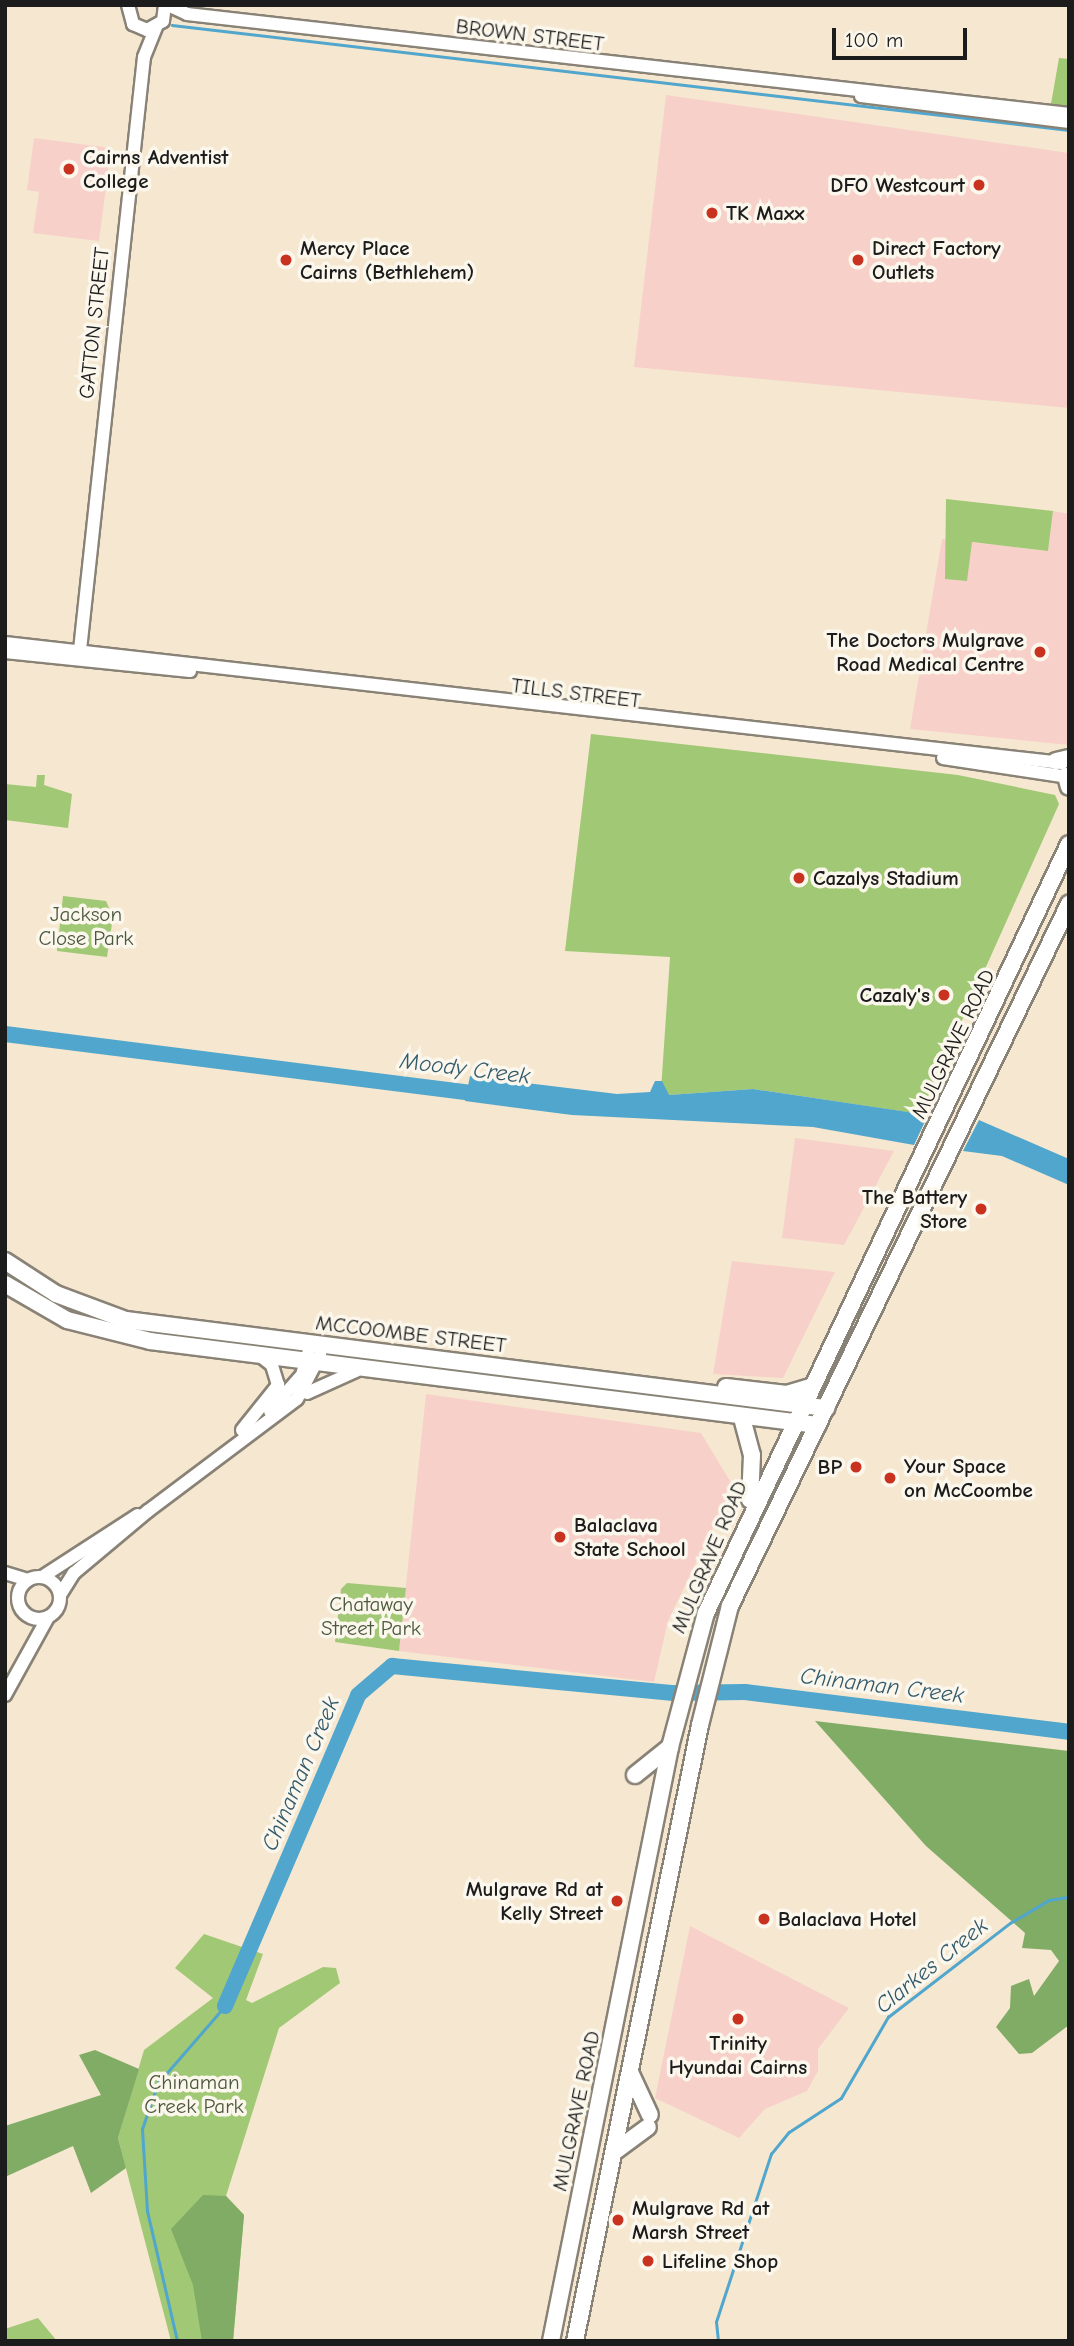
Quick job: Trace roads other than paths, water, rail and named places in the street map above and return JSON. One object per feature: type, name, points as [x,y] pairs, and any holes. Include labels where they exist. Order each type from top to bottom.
[{"type":"main road","name":"MULGRAVE ROAD","points":[[551,2341],[670,1748],[684,1684],[706,1613],[790,1423],[1069,844]]},
{"type":"main road","name":"MULGRAVE ROAD","points":[[575,2341],[709,1683],[737,1588],[1051,947],[1069,904]]},
{"type":"main road","points":[[1023,944],[1051,947]]},
{"type":"main road","name":"MCCOOMBE STREET","points":[[5,1261],[40,1286],[107,1315],[419,1371],[742,1418],[818,1425]]},
{"type":"main road","name":"MCCOOMBE STREET","points":[[5,1284],[96,1330],[257,1353],[315,1351],[694,1392],[798,1407],[826,1408]]},
{"type":"main road","points":[[694,1392],[712,1385],[787,1394],[807,1388]]},
{"type":"main road","points":[[742,1418],[752,1455],[749,1513]]},
{"type":"main road","points":[[635,1775],[670,1748]]},
{"type":"main road","points":[[614,2152],[649,2121],[630,2072]]},
{"type":"street","name":"GATTON STREET","points":[[128,5],[144,57]]},
{"type":"street","name":"GATTON STREET","points":[[75,653],[144,57],[166,5]]},
{"type":"street","name":"BROWN STREET","points":[[166,5],[187,14],[1069,114]]},
{"type":"street","name":"BROWN STREET","points":[[137,28],[160,24],[187,14]]},
{"type":"street","name":"BROWN STREET","points":[[828,88],[888,102],[1069,122]]},
{"type":"street","name":"TILLS STREET","points":[[5,643],[899,748],[1066,771]]},
{"type":"street","name":"TILLS STREET","points":[[5,652],[75,653]]},
{"type":"street","points":[[297,1399],[315,1351]]},
{"type":"street","points":[[264,1420],[298,1382],[315,1351]]},
{"type":"street","points":[[223,1451],[278,1385],[272,1365],[257,1353]]},
{"type":"street","points":[[5,1695],[71,1576],[223,1451],[264,1420],[345,1371],[419,1371]]},
{"type":"street","points":[[5,1573],[28,1580],[42,1577],[148,1511]]},
{"type":"street","points":[[42,1577],[60,1595]]},
{"type":"street","points":[[18,1598],[28,1580]]},
{"type":"street","points":[[5,1587],[18,1598],[30,1635],[21,1664]]},
{"type":"street","points":[[23,1612],[48,1617]]},
{"type":"water","points":[[470,1076],[617,1094],[650,1092],[655,1081],[662,1081],[669,1095],[753,1089],[928,1115],[914,1145],[813,1127],[572,1115],[465,1101]]},
{"type":"water","points":[[979,1120],[1069,1159],[1069,1185],[1002,1156],[963,1151]]},
{"type":"waterway","points":[[172,25],[1069,130]]},
{"type":"waterway","name":"Moody Creek","points":[[5,1034],[485,1095]]},
{"type":"waterway","name":"Chinaman Creek","points":[[225,2006],[358,1695],[392,1666],[674,1693],[745,1692],[1069,1732]]},
{"type":"waterway","name":"Clarkes Creek","points":[[718,2341],[716,2322],[771,2154],[789,2132],[841,2098],[888,2017],[1010,1923],[1049,1900],[1069,1897]]},
{"type":"waterway","name":"Chinaman Creek","points":[[177,2341],[147,2211],[142,2129],[158,2083],[225,2006]]},
{"type":"place","name":"Cairns Adventist College","points":[[69,169]]},
{"type":"place","name":"DFO Westcourt","points":[[979,185]]},
{"type":"place","name":"TK Maxx","points":[[712,213]]},
{"type":"place","name":"Mercy Place Cairns (Bethlehem)","points":[[286,260]]},
{"type":"place","name":"Direct Factory Outlets","points":[[858,260]]},
{"type":"place","name":"The Doctors Mulgrave Road Medical Centre","points":[[1040,652]]},
{"type":"place","name":"Cazalys Stadium","points":[[799,878]]},
{"type":"place","name":"Cazaly's","points":[[944,995]]},
{"type":"place","name":"The Battery Store","points":[[981,1209]]},
{"type":"place","name":"BP","points":[[856,1467]]},
{"type":"place","name":"Your Space on McCoombe","points":[[890,1478]]},
{"type":"place","name":"Balaclava State School","points":[[560,1537]]},
{"type":"place","name":"Mulgrave Rd at Kelly Street","points":[[617,1901]]},
{"type":"place","name":"Balaclava Hotel","points":[[764,1919]]},
{"type":"place","name":"Trinity Hyundai Cairns","points":[[738,2019]]},
{"type":"place","name":"Mulgrave Rd at Marsh Street","points":[[618,2220]]},
{"type":"place","name":"Lifeline Shop","points":[[648,2261]]},
{"type":"park label","name":"Jackson Close Park","points":[[86,926]]},
{"type":"park label","name":"Chataway Street Park","points":[[371,1616]]},
{"type":"park label","name":"Chinaman Creek Park","points":[[194,2094]]}]
